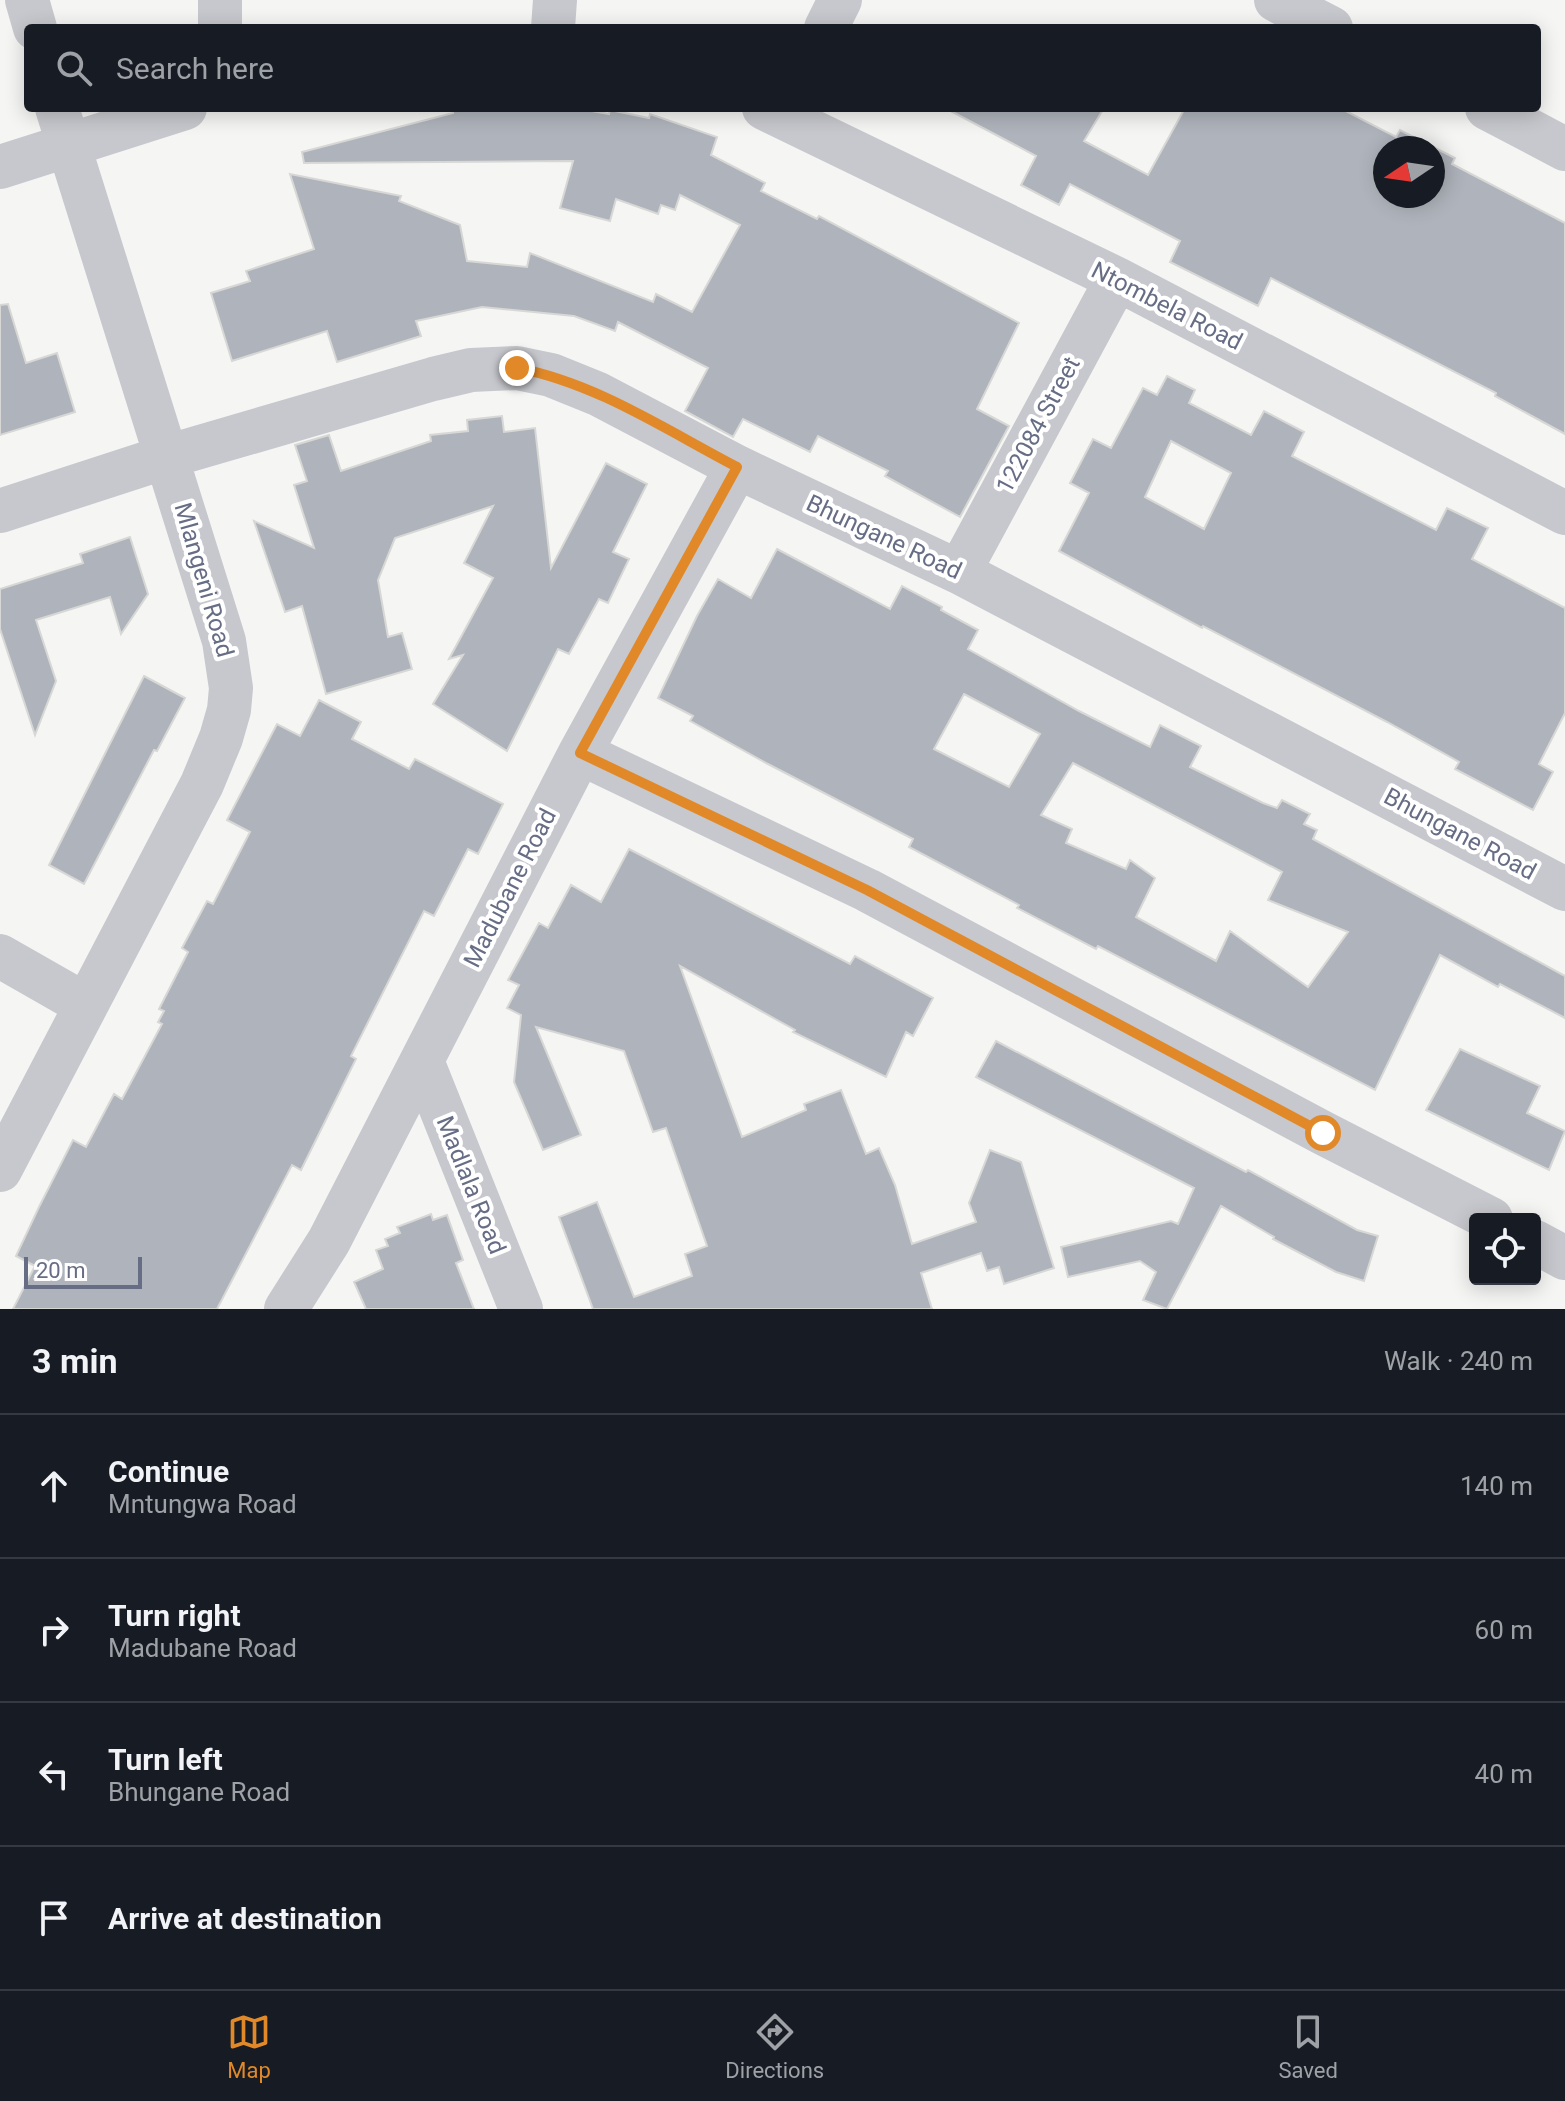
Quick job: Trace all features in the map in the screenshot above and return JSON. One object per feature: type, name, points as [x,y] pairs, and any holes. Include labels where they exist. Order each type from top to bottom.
[{"type":"street","points":[[27,0],[34,24]]},
{"type":"street","points":[[220,0],[220,24]]},
{"type":"street","points":[[553,24],[555,0]]},
{"type":"street","points":[[828,24],[840,0]]},
{"type":"street","points":[[1276,0],[1323,24]]},
{"type":"street","points":[[0,167],[63,127],[159,112]]},
{"type":"street","name":"Ntombela Road","points":[[779,112],[1117,279],[1565,513]]},
{"type":"street","points":[[1495,112],[1565,149]]},
{"type":"street","name":"Mlangeni Road","points":[[0,1170],[202,784],[221,738],[231,688],[224,641],[169,456],[63,127]]},
{"type":"street","name":"122084 Street","points":[[959,572],[1117,279]]},
{"type":"street","name":"Bhungane Road","points":[[0,511],[169,456],[433,379],[471,370],[517,368],[551,375],[598,394],[737,467],[959,572],[1565,889]]},
{"type":"street","name":"Madubane Road","points":[[286,1309],[329,1241],[580,753],[737,467]]},
{"type":"street","points":[[580,753],[867,890],[1479,1213]]},
{"type":"street","points":[[0,956],[86,1005]]},
{"type":"street","name":"Madlala Road","points":[[422,1061],[521,1309]]},
{"type":"street","points":[[1541,1245],[1565,1258]]},
{"type":"building","points":[[620,112],[649,118],[650,114],[717,137],[711,155],[765,183],[761,191],[817,219],[819,216],[1019,323],[977,409],[1009,426],[960,517],[885,476],[888,471],[818,436],[810,452],[743,419],[733,437],[685,411],[708,368],[618,322],[615,331],[574,316],[482,307],[416,321],[421,336],[337,362],[327,331],[232,361],[211,293],[250,281],[246,271],[314,249],[290,174],[401,196],[399,201],[460,225],[467,261],[527,267],[530,253],[653,302],[656,294],[692,312],[740,225],[680,195],[675,210],[661,205],[658,214],[616,199],[610,221],[560,208],[573,161],[304,163],[302,152],[453,113]]},
{"type":"building","points":[[953,112],[1102,112],[1084,141],[1148,175],[1183,112],[1348,112],[1394,136],[1373,136],[1373,208],[1445,208],[1445,153],[1455,158],[1452,164],[1565,223],[1565,434],[1495,396],[1496,393],[1271,278],[1258,306],[1170,262],[1180,241],[1070,184],[1059,205],[1021,185],[1036,156]]},
{"type":"building","points":[[1400,130],[1412,136],[1397,136]]},
{"type":"building","points":[[8,304],[26,363],[57,353],[75,412],[0,435],[0,305]]},
{"type":"building","points":[[1167,376],[1195,390],[1189,403],[1251,435],[1264,411],[1304,432],[1292,456],[1436,530],[1447,508],[1488,528],[1472,559],[1565,608],[1565,713],[1539,764],[1553,772],[1533,810],[1455,769],[1459,762],[1387,722],[1059,551],[1089,493],[1070,483],[1093,439],[1111,448],[1143,388],[1157,395]],"holes":[[[1171,441],[1231,473],[1204,529],[1145,497]]]},
{"type":"building","points":[[502,416],[504,432],[535,428],[551,568],[606,463],[647,484],[613,552],[629,559],[608,603],[599,599],[569,654],[558,649],[507,751],[433,704],[463,655],[449,659],[493,578],[464,563],[493,506],[395,538],[378,580],[388,637],[402,633],[412,669],[326,694],[302,606],[285,612],[254,521],[314,548],[294,485],[307,481],[295,445],[329,435],[341,471],[431,441],[430,435],[468,431],[467,420]]},
{"type":"building","points":[[130,537],[148,594],[121,634],[110,597],[36,620],[56,681],[35,735],[0,629],[0,589],[83,563],[80,554]]},
{"type":"building","points":[[777,549],[890,609],[902,586],[978,630],[968,649],[1150,747],[1160,725],[1201,746],[1190,767],[1263,803],[1277,808],[1282,800],[1310,814],[1304,824],[1317,830],[1313,839],[1565,976],[1565,1018],[1500,984],[1498,987],[1440,955],[1375,1090],[1098,946],[1096,949],[909,847],[913,839],[690,721],[693,716],[658,698],[718,579],[751,598]],"holes":[[[964,694],[1040,734],[1009,787],[934,749]],[[1073,763],[1282,872],[1268,900],[1348,932],[1308,987],[1230,931],[1216,961],[1136,917],[1155,878],[1130,860],[1126,869],[1066,843],[1072,829],[1041,815]]]},
{"type":"building","points":[[144,676],[185,698],[157,751],[154,750],[84,884],[49,865]]},
{"type":"building","points":[[319,700],[361,722],[352,739],[409,769],[415,759],[503,804],[478,854],[468,849],[434,916],[424,911],[351,1056],[356,1059],[301,1170],[292,1165],[217,1309],[13,1309],[35,1266],[16,1256],[39,1207],[73,1140],[86,1147],[114,1094],[122,1099],[162,1024],[158,1022],[164,1011],[159,1009],[188,952],[182,948],[207,901],[213,904],[250,832],[227,820],[277,724],[300,736]]},
{"type":"building","points":[[629,849],[850,964],[855,956],[933,998],[913,1036],[906,1032],[886,1077],[793,1032],[795,1030],[680,966],[742,1137],[806,1110],[804,1104],[841,1090],[866,1154],[879,1148],[895,1185],[912,1244],[976,1222],[969,1203],[990,1150],[1021,1162],[1054,1268],[1004,1284],[999,1267],[987,1271],[981,1253],[921,1273],[932,1309],[593,1309],[559,1217],[597,1202],[634,1297],[692,1276],[685,1254],[707,1246],[666,1128],[653,1132],[624,1051],[536,1027],[581,1135],[543,1150],[514,1082],[521,1015],[507,1008],[519,985],[508,980],[539,923],[548,928],[571,885],[601,902]]},
{"type":"building","points":[[996,1041],[1246,1172],[1248,1170],[1357,1230],[1378,1236],[1364,1281],[1336,1272],[1273,1239],[1221,1206],[1167,1309],[1143,1300],[1156,1272],[1140,1261],[1068,1277],[1061,1247],[1171,1221],[1178,1224],[1194,1188],[976,1077]]},
{"type":"building","points":[[1460,1049],[1540,1086],[1527,1113],[1565,1131],[1549,1170],[1426,1110]]},
{"type":"building","points":[[431,1214],[433,1220],[447,1215],[463,1260],[456,1263],[474,1309],[366,1309],[354,1282],[383,1269],[376,1250],[388,1246],[385,1239],[400,1233],[397,1227]]},
{"type":"route","points":[[517,368],[551,375],[598,394],[737,467],[580,753],[867,890],[1323,1133]]}]
